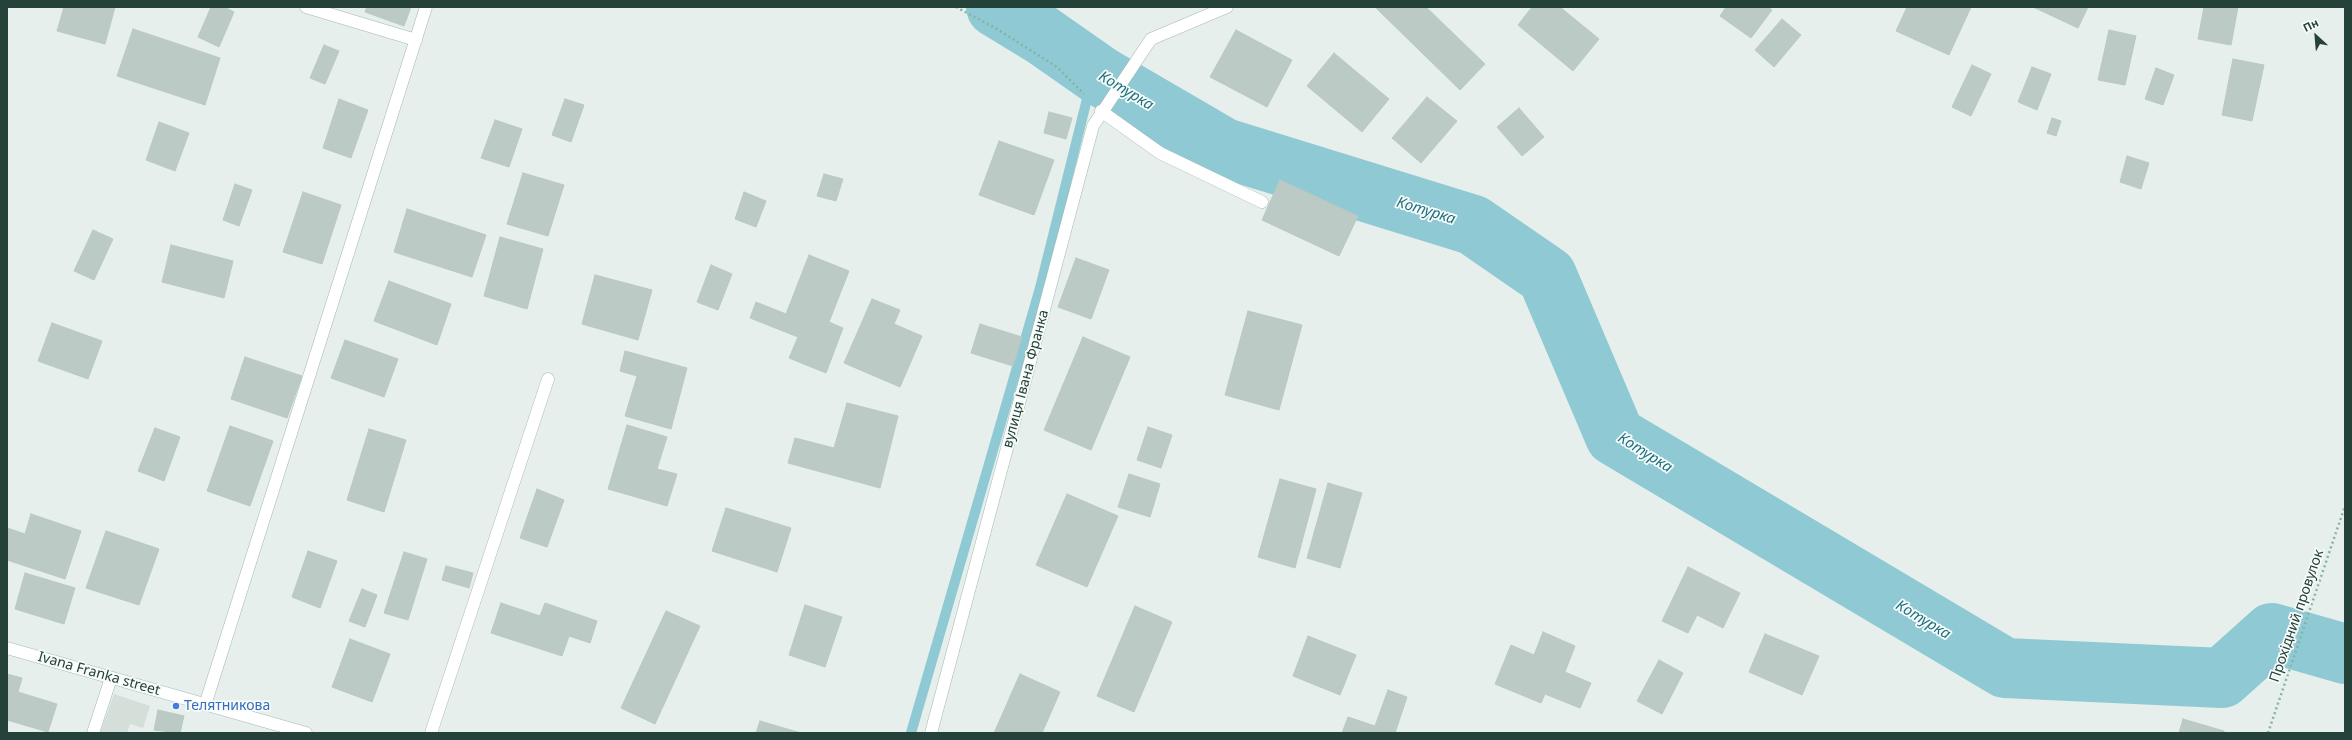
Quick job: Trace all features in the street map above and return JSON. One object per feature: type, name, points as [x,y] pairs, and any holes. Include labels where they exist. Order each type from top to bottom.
[{"type":"street","points":[[306,7],[416,40]]},
{"type":"street","points":[[205,705],[426,7]]},
{"type":"street","name":"вулиця Івана Франка","points":[[931,733],[1093,126],[1101,111],[1151,39],[1227,7]]},
{"type":"street","points":[[1101,111],[1160,153],[1262,202]]},
{"type":"street","points":[[431,733],[548,379]]},
{"type":"street","name":"Ivana Franka street","points":[[7,648],[306,733]]},
{"type":"street","points":[[93,733],[111,678]]},
{"type":"path","points":[[956,7],[997,29],[1057,67],[1101,111]]},
{"type":"path","name":"Прохідний провулок","points":[[2268,733],[2345,506]]},
{"type":"shaded area","points":[[114,694],[150,706],[143,728],[130,724],[127,733],[100,733]]},
{"type":"building","points":[[64,7],[115,7],[105,44],[57,31]]},
{"type":"building","points":[[211,7],[224,7],[234,12],[219,47],[198,37]]},
{"type":"building","points":[[367,7],[411,7],[404,26],[365,12]]},
{"type":"building","points":[[1375,7],[1426,7],[1485,64],[1460,90]]},
{"type":"building","points":[[1532,7],[1560,7],[1599,39],[1573,71],[1518,25]]},
{"type":"building","points":[[1726,7],[1768,7],[1772,10],[1751,38],[1720,16]]},
{"type":"building","points":[[1907,7],[1971,7],[1949,55],[1896,31]]},
{"type":"building","points":[[2033,7],[2088,7],[2078,28]]},
{"type":"building","points":[[2204,7],[2238,7],[2231,45],[2198,39]]},
{"type":"building","points":[[1782,19],[1801,35],[1774,67],[1755,50]]},
{"type":"building","points":[[133,29],[220,58],[205,105],[117,76]]},
{"type":"building","points":[[1236,30],[1292,60],[1267,107],[1210,77]]},
{"type":"building","points":[[2109,30],[2136,36],[2125,85],[2098,80]]},
{"type":"building","points":[[324,45],[339,51],[325,84],[310,78]]},
{"type":"building","points":[[1334,53],[1389,99],[1362,132],[1307,86]]},
{"type":"building","points":[[2233,59],[2264,65],[2252,121],[2222,115]]},
{"type":"building","points":[[1972,65],[1991,74],[1971,116],[1952,107]]},
{"type":"building","points":[[2032,67],[2051,74],[2037,110],[2018,102]]},
{"type":"building","points":[[2156,68],[2174,75],[2163,105],[2145,99]]},
{"type":"building","points":[[1427,97],[1457,121],[1421,163],[1392,138]]},
{"type":"building","points":[[339,99],[368,110],[351,158],[323,148]]},
{"type":"building","points":[[565,99],[584,105],[571,142],[552,135]]},
{"type":"building","points":[[1519,108],[1544,137],[1522,156],[1497,127]]},
{"type":"building","points":[[1049,112],[1072,118],[1066,139],[1044,133]]},
{"type":"building","points":[[2052,118],[2061,121],[2056,136],[2047,133]]},
{"type":"building","points":[[495,120],[522,129],[509,167],[481,158]]},
{"type":"building","points":[[159,122],[189,133],[175,171],[146,160]]},
{"type":"building","points":[[999,141],[1054,160],[1034,215],[979,195]]},
{"type":"building","points":[[2127,156],[2149,163],[2141,189],[2120,182]]},
{"type":"building","points":[[523,173],[564,185],[548,236],[507,224]]},
{"type":"building","points":[[824,174],[843,179],[836,201],[817,196]]},
{"type":"building","points":[[1280,180],[1358,216],[1339,256],[1262,220]]},
{"type":"building","points":[[235,184],[252,190],[239,226],[223,220]]},
{"type":"building","points":[[303,192],[341,205],[322,264],[283,252]]},
{"type":"building","points":[[744,192],[766,201],[756,227],[735,219]]},
{"type":"building","points":[[407,209],[486,235],[472,277],[394,252]]},
{"type":"building","points":[[93,230],[113,239],[94,280],[74,271]]},
{"type":"building","points":[[500,237],[543,249],[527,309],[484,296]]},
{"type":"building","points":[[171,245],[233,261],[224,298],[162,282]]},
{"type":"building","points":[[809,255],[849,271],[829,322],[843,328],[826,373],[789,358],[798,337],[750,318],[756,302],[786,314]]},
{"type":"building","points":[[1076,258],[1109,270],[1091,319],[1058,307]]},
{"type":"building","points":[[711,265],[732,274],[718,310],[697,302]]},
{"type":"building","points":[[595,275],[652,290],[638,340],[582,324]]},
{"type":"building","points":[[389,281],[451,304],[437,345],[374,321]]},
{"type":"building","points":[[872,299],[900,310],[894,324],[922,336],[900,387],[844,363]]},
{"type":"building","points":[[1248,311],[1302,325],[1279,410],[1225,395]]},
{"type":"building","points":[[52,323],[102,341],[88,379],[38,361]]},
{"type":"building","points":[[980,324],[1022,337],[1013,366],[971,353]]},
{"type":"building","points":[[1083,337],[1130,357],[1091,450],[1044,430]]},
{"type":"building","points":[[345,340],[398,359],[384,397],[331,378]]},
{"type":"building","points":[[625,351],[687,368],[671,429],[625,416],[637,376],[620,371]]},
{"type":"building","points":[[245,357],[302,376],[287,418],[231,399]]},
{"type":"building","points":[[847,403],[898,416],[880,488],[788,463],[795,438],[834,448]]},
{"type":"building","points":[[627,425],[667,437],[657,469],[677,474],[667,506],[608,489]]},
{"type":"building","points":[[230,426],[273,441],[250,506],[207,491]]},
{"type":"building","points":[[1148,427],[1172,435],[1161,468],[1137,460]]},
{"type":"building","points":[[155,428],[180,437],[164,481],[138,471]]},
{"type":"building","points":[[369,429],[406,440],[384,512],[347,500]]},
{"type":"building","points":[[1129,474],[1160,484],[1150,517],[1118,507]]},
{"type":"building","points":[[1280,479],[1316,489],[1295,568],[1258,557]]},
{"type":"building","points":[[1328,483],[1362,493],[1340,568],[1307,558]]},
{"type":"building","points":[[537,489],[564,500],[547,547],[520,538]]},
{"type":"building","points":[[1067,494],[1118,516],[1087,587],[1036,565]]},
{"type":"building","points":[[726,508],[791,528],[777,572],[712,551]]},
{"type":"building","points":[[31,514],[81,531],[65,579],[7,560],[7,528],[25,534]]},
{"type":"building","points":[[106,531],[159,549],[139,605],[86,588]]},
{"type":"building","points":[[308,551],[337,561],[320,608],[292,597]]},
{"type":"building","points":[[404,552],[427,559],[408,620],[384,613]]},
{"type":"building","points":[[446,566],[473,573],[469,588],[442,580]]},
{"type":"building","points":[[1688,567],[1740,593],[1723,628],[1697,615],[1688,633],[1662,621]]},
{"type":"building","points":[[25,573],[75,588],[64,624],[15,609]]},
{"type":"building","points":[[362,589],[377,595],[365,627],[349,621]]},
{"type":"building","points":[[501,603],[540,616],[545,603],[597,621],[590,643],[569,636],[562,656],[491,633]]},
{"type":"building","points":[[805,605],[842,617],[825,667],[789,655]]},
{"type":"building","points":[[1135,606],[1172,622],[1134,712],[1097,696]]},
{"type":"building","points":[[666,611],[700,626],[655,724],[621,708]]},
{"type":"building","points":[[1543,632],[1575,646],[1565,672],[1591,683],[1580,708],[1545,694],[1541,703],[1495,684],[1511,645],[1534,655]]},
{"type":"building","points":[[1765,634],[1819,656],[1802,695],[1749,672]]},
{"type":"building","points":[[1308,636],[1356,655],[1340,695],[1293,676]]},
{"type":"building","points":[[350,639],[390,654],[372,702],[332,687]]},
{"type":"building","points":[[1659,660],[1683,673],[1662,714],[1637,701]]},
{"type":"building","points":[[7,674],[22,678],[18,692],[57,704],[48,732],[7,720]]},
{"type":"building","points":[[1020,674],[1060,692],[1042,733],[994,733]]},
{"type":"building","points":[[1388,690],[1407,697],[1395,733],[1342,733],[1348,717],[1375,726]]},
{"type":"building","points":[[158,710],[184,716],[180,733],[154,730]]},
{"type":"building","points":[[2183,719],[2224,731],[2224,733],[2179,733]]},
{"type":"building","points":[[760,721],[801,733],[756,733]]},
{"type":"waterway","name":"Котурка","points":[[996,7],[1042,35],[1102,77],[1224,148],[1473,225],[1547,276],[1615,436],[2005,668],[2222,678],[2272,633],[2345,654]]},
{"type":"waterway","points":[[911,733],[1040,288],[1087,99]]},
{"type":"place","name":"Телятникова","points":[[176,706]]}]
